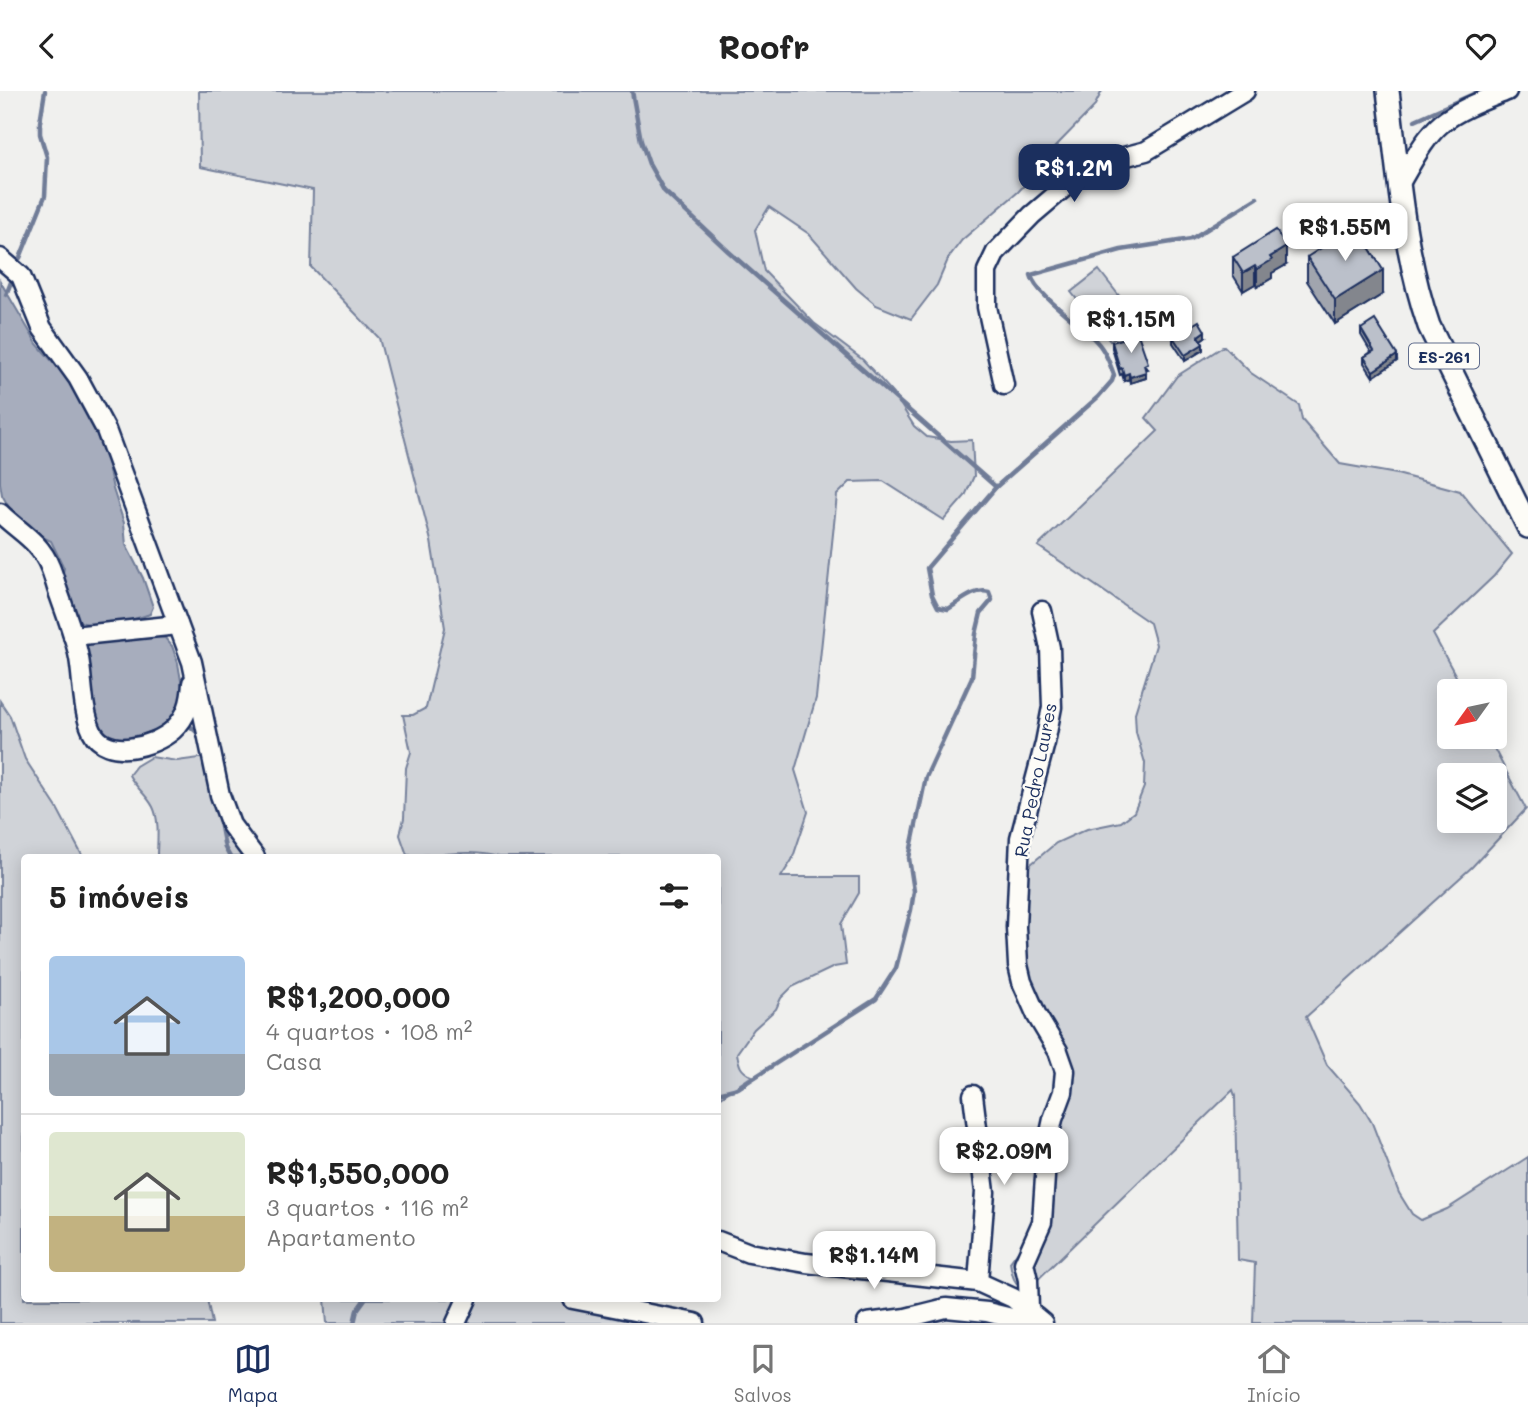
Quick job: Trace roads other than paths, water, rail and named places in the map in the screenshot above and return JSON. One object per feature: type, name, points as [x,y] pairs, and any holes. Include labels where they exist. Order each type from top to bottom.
[{"type":"main road","name":"ES-261","points":[[1388,91],[1412,268],[1429,326],[1528,527]]},
{"type":"street","points":[[1004,385],[985,289],[987,271],[996,252],[1032,215],[1085,170],[1093,165],[1146,151],[1245,91]]},
{"type":"street","points":[[1400,183],[1441,124],[1469,106],[1507,91]]},
{"type":"street","points":[[0,258],[21,276],[42,328],[78,378],[106,430],[192,662],[220,795],[231,825],[253,854]]},
{"type":"street","points":[[0,513],[37,544],[47,560],[73,636],[93,732],[100,742],[116,748],[136,747],[155,741],[178,726],[191,700],[192,662]]},
{"type":"street","name":"Rua Pedro Laures","points":[[1030,1316],[1024,1263],[1042,1222],[1047,1147],[1063,1092],[1065,1071],[1058,1051],[1029,999],[1018,965],[1017,952],[1020,838],[1052,707],[1051,648],[1042,611]]},
{"type":"street","points":[[73,636],[178,625]]},
{"type":"street","points":[[973,1095],[985,1192],[978,1282]]},
{"type":"street","points":[[721,1242],[749,1253],[806,1263],[978,1282],[1013,1298],[1030,1316],[1043,1323]]},
{"type":"street","points":[[456,1323],[466,1302]]},
{"type":"street","points":[[588,1302],[695,1323]]},
{"type":"street","points":[[867,1323],[906,1318],[946,1308],[1030,1316]]},
{"type":"water","points":[[0,281],[37,344],[73,385],[101,434],[113,489],[124,523],[126,545],[143,578],[153,607],[150,614],[122,622],[99,624],[89,624],[74,617],[64,582],[64,568],[51,541],[32,532],[11,511],[2,495]]},
{"type":"water","points":[[140,635],[165,638],[172,646],[184,698],[171,719],[157,729],[132,739],[113,741],[97,726],[85,651],[87,642]]},
{"type":"waterway","points":[[20,258],[45,196],[47,157],[40,134],[45,91]]},
{"type":"waterway","points":[[632,91],[641,141],[649,164],[664,191],[728,251],[996,487]]},
{"type":"waterway","points":[[1415,120],[1480,91]]},
{"type":"waterway","points":[[721,1092],[738,1088],[876,999],[896,968],[914,891],[909,858],[926,777],[972,677],[981,613],[992,600],[989,592],[983,591],[967,596],[948,609],[938,607],[932,595],[927,568],[996,487],[1098,397],[1114,375],[1099,345],[1049,300],[1034,283],[1031,275],[1121,250],[1191,239],[1257,198]]},
{"type":"waterway","points":[[6,295],[11,282]]},
{"type":"waterway","points":[[191,727],[200,735]]},
{"type":"waterway","points":[[219,816],[228,854]]},
{"type":"waterway","points":[[354,1323],[357,1310],[363,1302]]}]
